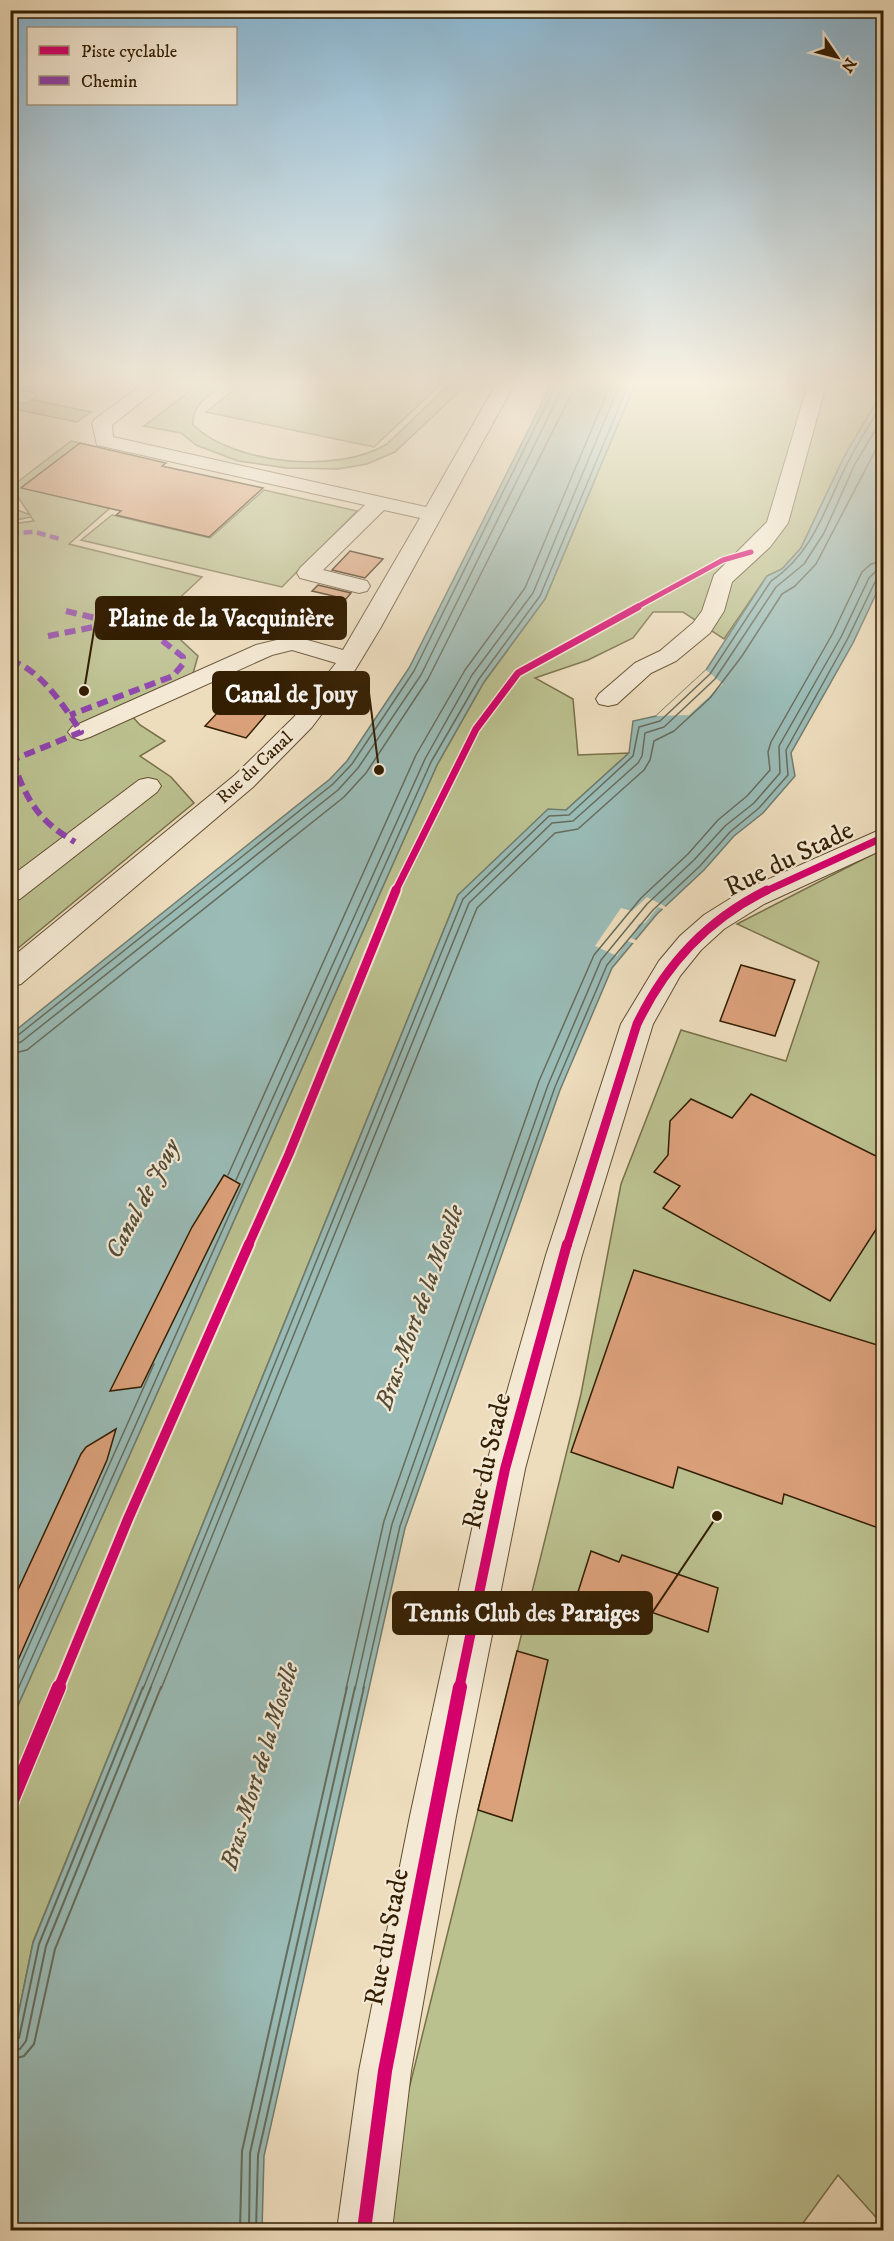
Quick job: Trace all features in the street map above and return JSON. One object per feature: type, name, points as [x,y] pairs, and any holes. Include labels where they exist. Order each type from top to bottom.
[{"type":"street","points":[[298,486],[431,514]]},
{"type":"street","name":"Rue du Canal","points":[[10,976],[276,752],[303,722],[338,657],[447,486]]},
{"type":"street","points":[[608,699],[643,668],[668,656],[702,628],[713,611],[722,580],[762,542],[777,523],[788,486]]},
{"type":"street","points":[[359,586],[308,573],[378,504]]},
{"type":"street","points":[[81,732],[264,650],[293,643],[338,657]]},
{"type":"street","points":[[237,686],[338,657]]},
{"type":"street","points":[[640,701],[645,686],[643,668]]},
{"type":"street","points":[[10,891],[148,786]]},
{"type":"street","name":"Rue du Stade","points":[[364,2230],[385,2071],[433,1816],[506,1469],[564,1255],[637,1024],[650,996],[688,947],[714,922],[750,900],[884,837]]},
{"type":"green space","points":[[24,486],[22,487],[110,508],[69,544],[202,577],[171,606],[176,608],[154,615],[198,656],[192,677],[122,705],[140,725],[165,741],[140,756],[171,777],[194,803],[11,954],[11,524],[34,521],[31,517],[11,521],[10,507],[30,515],[11,487]]},
{"type":"green space","points":[[592,486],[830,486],[801,548],[782,569],[767,576],[724,639],[683,612],[653,612],[633,638],[588,660],[535,678],[573,699],[578,755],[629,753],[566,810],[458,895],[33,1942],[11,2050],[11,1721],[437,765],[484,682],[545,599]]},
{"type":"green space","points":[[264,490],[357,511],[282,587],[81,540],[112,515],[210,538]]},
{"type":"green space","points":[[883,849],[883,2225],[838,2175],[798,2230],[381,2230],[383,2194],[581,1394],[621,1184],[681,1030],[786,1061],[819,962],[737,924]]},
{"type":"water","points":[[501,486],[592,486],[545,599],[484,682],[437,765],[11,1721],[11,1034],[330,779],[347,761],[409,668]]},
{"type":"water","name":"Bras-Mort de la Moselle","points":[[830,486],[883,486],[883,579],[853,643],[791,753],[795,776],[763,813],[734,836],[704,870],[657,914],[612,968],[560,1090],[405,1528],[264,2156],[262,2230],[11,2230],[11,2050],[33,1943],[458,895],[548,809],[566,810],[629,753],[633,721],[656,716],[706,670],[767,576],[782,569],[801,548]]},
{"type":"pier","points":[[706,670],[723,684],[689,715],[656,716]]},
{"type":"pier","points":[[647,897],[668,908],[666,910],[658,907],[645,923],[639,924],[631,938],[638,941],[636,944],[627,941],[617,956],[595,946],[621,908],[632,911]]},
{"type":"building","points":[[24,486],[252,486],[263,488],[209,537],[116,515],[121,511],[21,488]]},
{"type":"building","points":[[350,551],[383,559],[365,578],[332,570]]},
{"type":"building","points":[[318,585],[351,593],[346,599],[312,591]]},
{"type":"building","points":[[236,693],[276,703],[246,738],[205,726]]},
{"type":"building","points":[[741,965],[795,980],[775,1036],[720,1021]]},
{"type":"building","points":[[751,1094],[884,1160],[884,1217],[830,1301],[663,1208],[680,1186],[654,1172],[668,1155],[670,1121],[691,1099],[732,1118]]},
{"type":"building","points":[[224,1175],[240,1184],[141,1387],[110,1391],[192,1227]]},
{"type":"building","points":[[634,1270],[884,1347],[884,1530],[784,1494],[782,1504],[678,1467],[673,1488],[571,1452]]},
{"type":"building","points":[[116,1429],[107,1460],[10,1678],[10,1607],[81,1454],[86,1447]]},
{"type":"building","points":[[591,1551],[619,1562],[622,1555],[718,1588],[708,1632],[628,1604],[622,1624],[587,1611],[578,1592]]},
{"type":"building","points":[[517,1651],[548,1660],[512,1821],[478,1810]]},
{"type":"marked path","points":[[10,533],[35,532],[60,539]]},
{"type":"marked path","points":[[66,611],[150,631],[183,657],[183,664],[173,676],[70,715]]},
{"type":"marked path","points":[[48,636],[109,624]]},
{"type":"marked path","points":[[10,660],[28,669],[38,679],[59,702],[81,732],[10,761]]},
{"type":"marked path","points":[[12,760],[34,809],[50,826],[75,842]]},
{"type":"cycle path","points":[[10,1805],[128,1519],[289,1154],[401,878],[476,729],[518,673],[723,560],[751,552]]},
{"type":"cycle path","points":[[364,2230],[385,2071],[433,1816],[505,1469],[564,1255],[637,1024],[670,968],[690,943],[714,922],[733,908],[775,886],[884,837]]},
{"type":"place","name":"Plaine de la Vacquinière","points":[[84,691]]},
{"type":"place","name":"Canal de Jouy","points":[[379,770]]},
{"type":"place","name":"Tennis Club des Paraiges","points":[[717,1516]]}]
